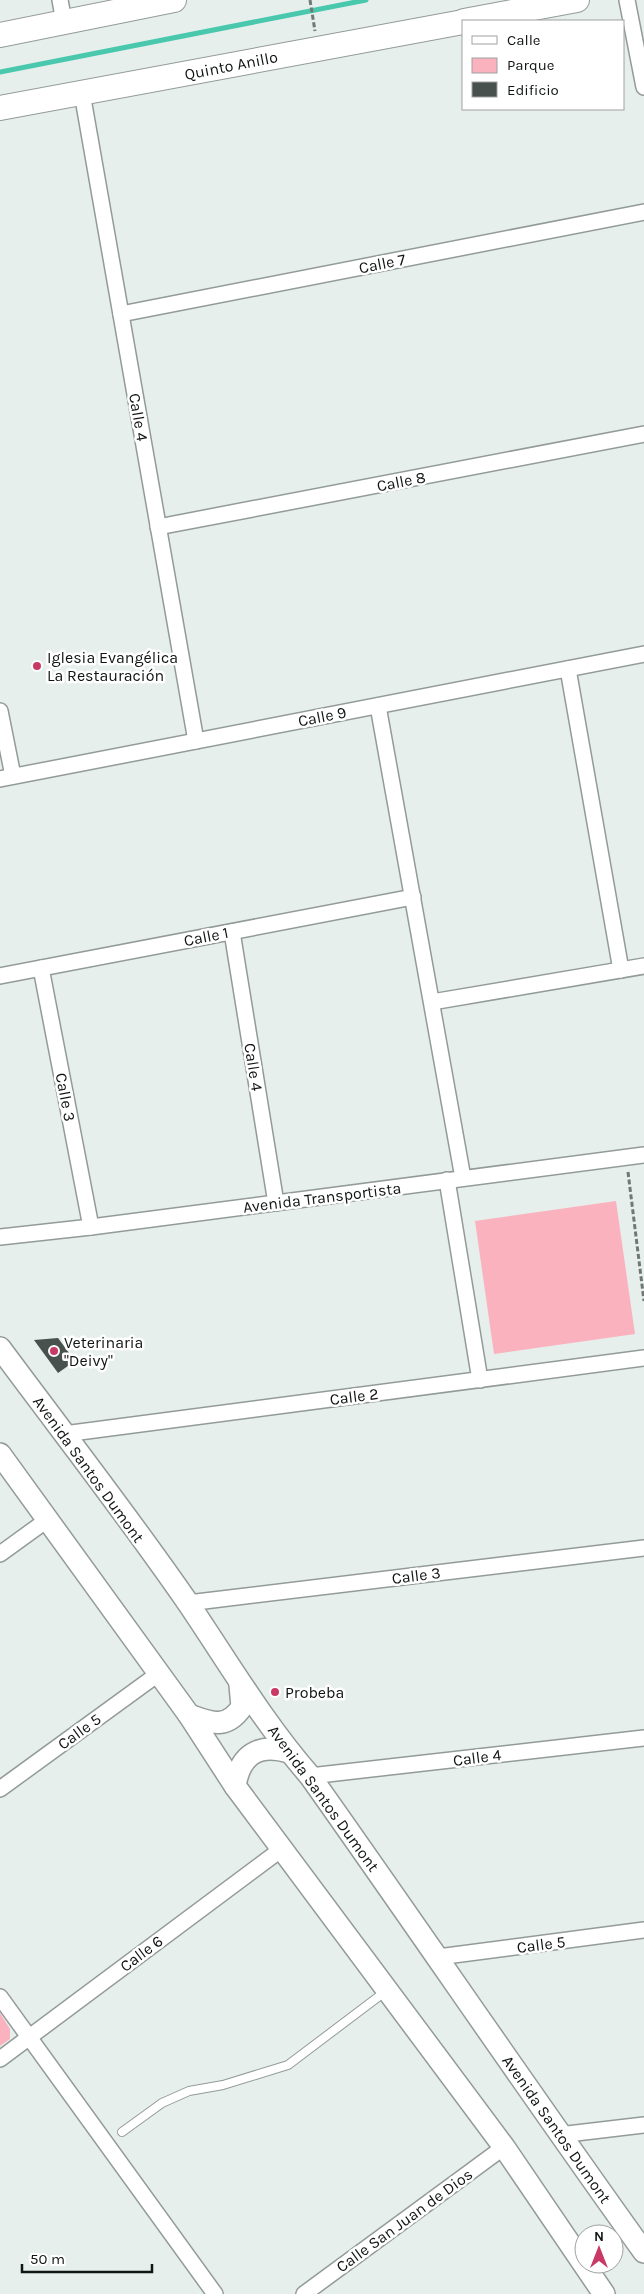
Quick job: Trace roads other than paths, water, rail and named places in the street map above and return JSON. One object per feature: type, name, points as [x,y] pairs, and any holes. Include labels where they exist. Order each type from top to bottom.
[{"type":"main road","points":[[0,35],[62,11],[174,0]]},
{"type":"main road","name":"Quinto Anillo","points":[[468,20],[577,0]]},
{"type":"main road","name":"Quinto Anillo","points":[[0,108],[462,21]]},
{"type":"main road","name":"Avenida Santos Dumont","points":[[0,1348],[188,1603],[240,1685],[289,1752],[310,1776],[438,1957],[559,2135],[644,2252]]},
{"type":"main road","points":[[0,1454],[189,1715],[235,1786],[504,2147],[604,2294]]},
{"type":"main road","points":[[189,1715],[211,1723],[222,1723],[236,1717],[242,1707],[240,1685]]},
{"type":"main road","points":[[235,1786],[238,1771],[246,1758],[259,1750],[274,1748],[289,1752]]},
{"type":"street","points":[[626,0],[644,87]]},
{"type":"street","name":"Calle 4","points":[[82,93],[196,741]]},
{"type":"street","name":"Calle 7","points":[[121,314],[644,212]]},
{"type":"street","name":"Calle 8","points":[[158,527],[644,434]]},
{"type":"street","name":"Calle 9","points":[[6,777],[644,654]]},
{"type":"street","points":[[568,669],[621,970]]},
{"type":"street","points":[[378,706],[463,1178]]},
{"type":"street","points":[[0,711],[6,777]]},
{"type":"street","name":"Calle 1","points":[[0,976],[413,897]]},
{"type":"street","name":"Calle 4","points":[[232,932],[276,1203]]},
{"type":"street","points":[[432,1002],[644,966]]},
{"type":"street","name":"Calle 3","points":[[41,968],[91,1227]]},
{"type":"street","name":"Avenida Transportista","points":[[0,1237],[91,1227],[644,1155]]},
{"type":"street","points":[[447,1180],[480,1380]]},
{"type":"street","name":"Calle 2","points":[[64,1434],[644,1358]]},
{"type":"street","points":[[0,1554],[47,1520]]},
{"type":"street","name":"Calle 3","points":[[188,1603],[644,1548]]},
{"type":"street","name":"Calle 5","points":[[0,1789],[158,1674]]},
{"type":"street","name":"Calle 4","points":[[310,1776],[644,1738]]},
{"type":"street","name":"Calle 6","points":[[0,2059],[283,1848]]},
{"type":"street","name":"Calle 5","points":[[438,1957],[644,1930]]},
{"type":"street","points":[[0,1996],[215,2294]]},
{"type":"street","points":[[559,2135],[644,2125]]},
{"type":"street","name":"Calle San Juan de Dios","points":[[304,2294],[504,2147]]},
{"type":"lane","points":[[122,2132],[162,2103],[189,2091],[223,2085],[288,2065],[388,1990]]},
{"type":"waterway","points":[[0,72],[366,0]]},
{"type":"place","name":"Iglesia Evangélica La Restauración","points":[[37,666]]},
{"type":"place","name":"Veterinaria \"Deivy\"","points":[[54,1351]]},
{"type":"place","name":"Probeba","points":[[275,1692]]}]
